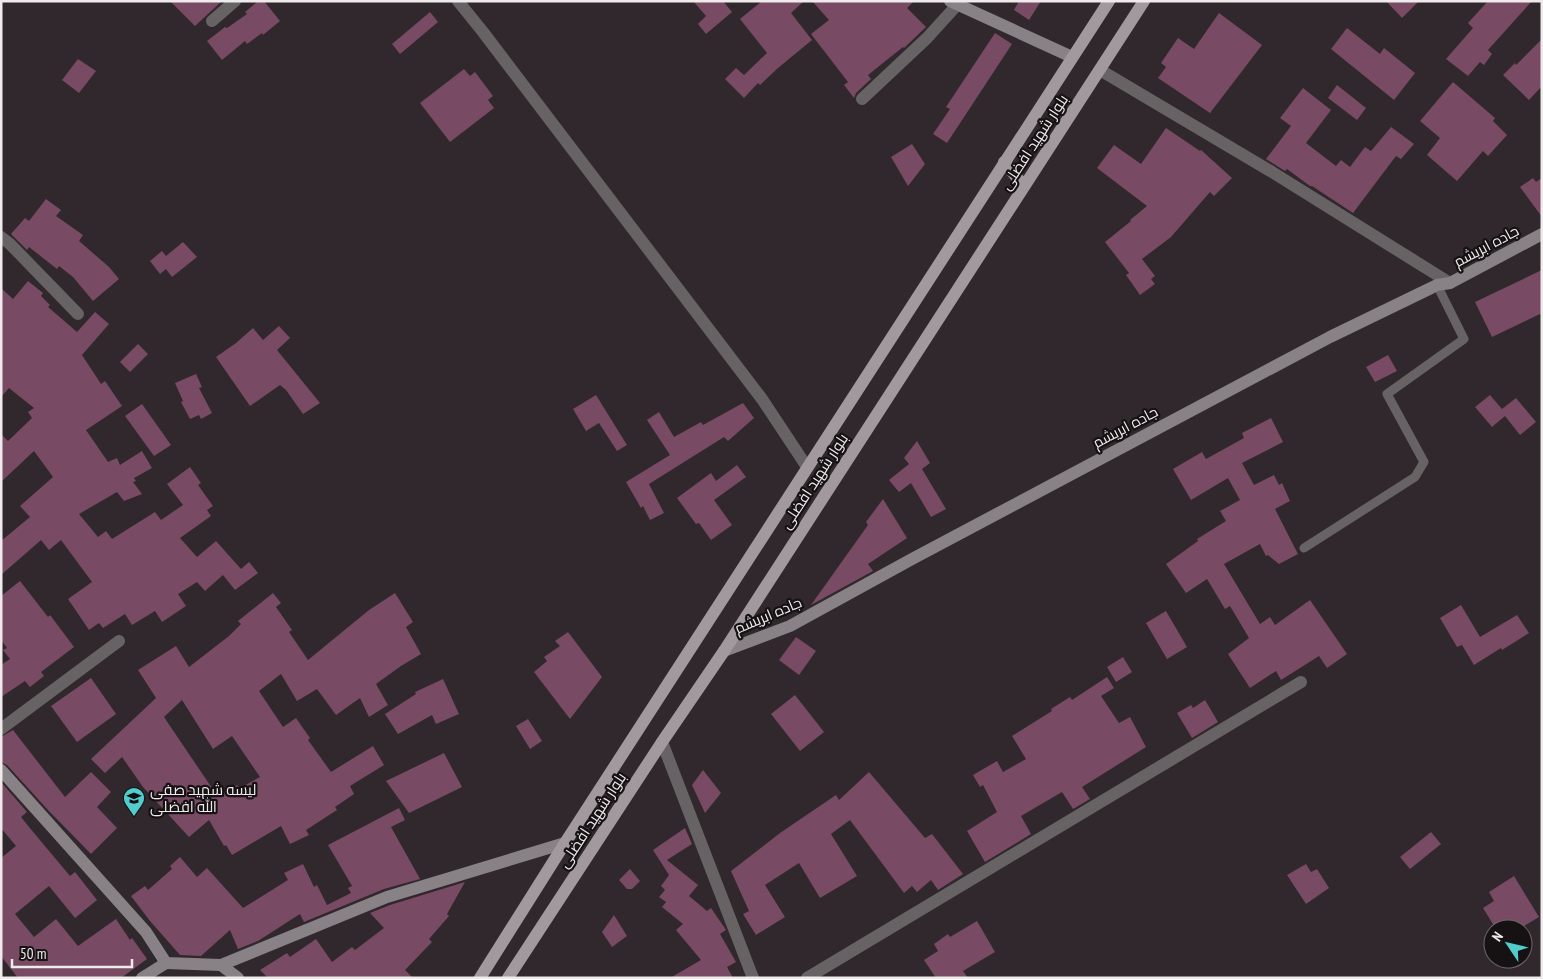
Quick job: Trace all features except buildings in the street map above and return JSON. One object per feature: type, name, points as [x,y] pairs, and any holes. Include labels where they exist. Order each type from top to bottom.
[{"type":"main road","name":"بلوار شهید افضلی","points":[[480,978],[564,843],[1109,1]]},
{"type":"main road","name":"بلوار شهید افضلی","points":[[508,978],[662,742],[724,651],[1144,1]]},
{"type":"main road","points":[[954,3],[1072,57]]},
{"type":"main road","points":[[1004,162],[1024,186]]},
{"type":"main road","name":"جاده ابریشم","points":[[724,651],[790,626],[912,559],[1330,337],[1444,284],[1542,234]]},
{"type":"main road","points":[[1,770],[146,932],[166,963]]},
{"type":"main road","points":[[142,978],[166,963],[220,965],[388,897],[564,843]]},
{"type":"main road","points":[[220,965],[238,978]]},
{"type":"street","points":[[212,21],[235,1]]},
{"type":"street","points":[[458,1],[762,398],[808,467]]},
{"type":"street","points":[[862,99],[927,38],[954,3]]},
{"type":"street","points":[[1100,70],[1272,172],[1444,284]]},
{"type":"street","points":[[1,237],[78,314]]},
{"type":"street","points":[[1,729],[119,641]]},
{"type":"street","points":[[807,978],[1301,682]]},
{"type":"street","points":[[662,742],[754,978]]},
{"type":"lane","points":[[1304,548],[1415,477],[1424,462],[1387,394],[1464,339],[1444,284]]},
{"type":"place","name":"لیسه شهید صفی الله افضلی","points":[[134,817]]}]
